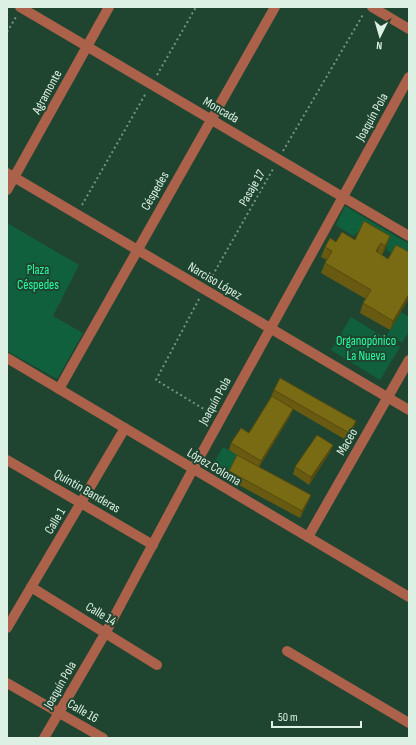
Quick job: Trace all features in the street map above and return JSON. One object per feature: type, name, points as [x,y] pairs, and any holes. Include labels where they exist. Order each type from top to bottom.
[{"type":"street","name":"Moncada","points":[[21,7],[409,236]]},
{"type":"street","name":"Agramonte","points":[[7,190],[11,175],[109,7]]},
{"type":"street","name":"Céspedes","points":[[59,389],[275,7]]},
{"type":"street","points":[[372,7],[409,29]]},
{"type":"street","name":"Joaquín Pola","points":[[44,738],[106,632],[220,419],[409,77]]},
{"type":"street","name":"Narciso López","points":[[11,175],[409,410]]},
{"type":"street","name":"López Coloma","points":[[7,358],[409,597]]},
{"type":"street","name":"Maceo","points":[[308,537],[409,360]]},
{"type":"street","name":"Calle 1","points":[[7,628],[125,428]]},
{"type":"street","name":"Quintín Banderas","points":[[7,460],[153,545]]},
{"type":"street","name":"Calle 14","points":[[31,587],[106,632],[157,665]]},
{"type":"street","points":[[287,651],[409,724]]},
{"type":"street","name":"Calle 16","points":[[7,683],[103,738]]},
{"type":"path","points":[[7,32],[21,7]]},
{"type":"path","points":[[76,214],[196,7]]},
{"type":"path","name":"Pasaje 17","points":[[220,419],[156,380],[204,290],[367,7]]},
{"type":"green space","points":[[345,206],[409,244],[409,264],[387,250],[387,245],[361,230],[353,236],[336,225]]},
{"type":"green space","name":"Plaza Céspedes","points":[[7,223],[79,265],[53,316],[83,333],[57,379],[7,351]]},
{"type":"green space","points":[[401,312],[409,317],[409,331],[402,343],[387,335]]},
{"type":"green space","name":"Organopónico La Nueva","points":[[351,317],[400,347],[380,380],[331,350]]},
{"type":"green space","points":[[223,447],[239,456],[227,475],[212,467]]},
{"type":"building","points":[[364,221],[390,236],[385,246],[381,243],[376,251],[388,259],[396,245],[409,252],[409,294],[393,321],[363,303],[371,290],[325,263],[332,251],[325,247],[330,238],[336,242],[342,232],[355,240]]},
{"type":"building","points":[[280,378],[356,421],[349,433],[274,390]]},
{"type":"building","points":[[272,396],[293,409],[261,461],[231,443],[241,428],[249,433]]},
{"type":"building","points":[[317,435],[333,445],[311,477],[295,467]]},
{"type":"building","points":[[237,455],[311,495],[302,511],[229,471]]}]
